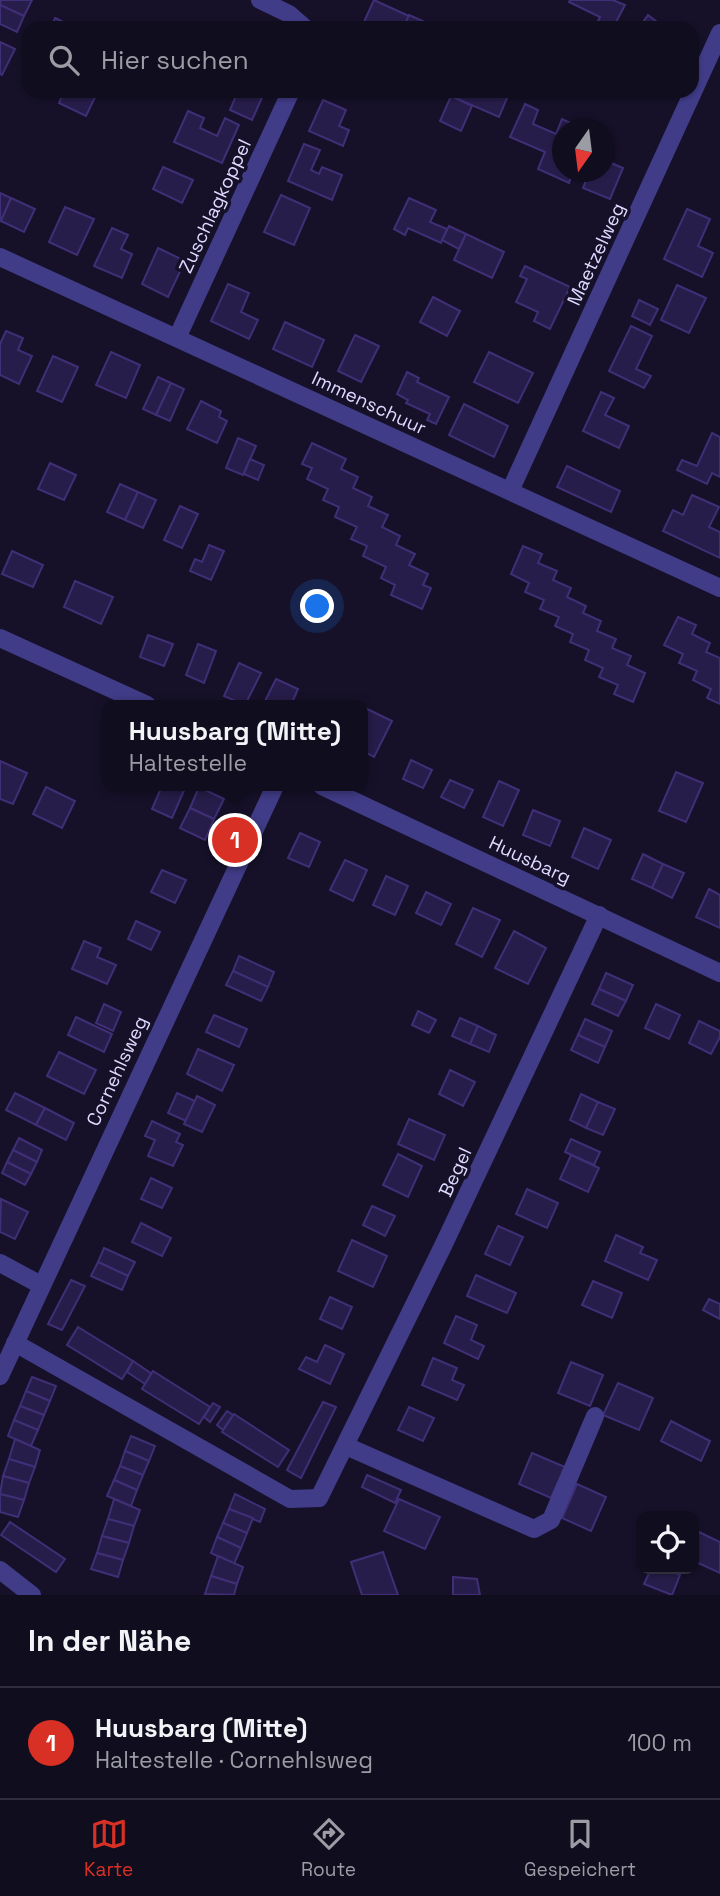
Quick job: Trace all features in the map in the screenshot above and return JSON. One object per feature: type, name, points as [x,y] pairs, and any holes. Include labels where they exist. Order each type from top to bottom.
[{"type":"street","points":[[260,0],[300,21]]},
{"type":"street","name":"Maetzelweg","points":[[699,80],[719,37]]},
{"type":"street","name":"Zuschlagkoppel","points":[[177,338],[288,98]]},
{"type":"street","name":"Maetzelweg","points":[[510,491],[691,98]]},
{"type":"street","name":"Immenschuur","points":[[0,257],[720,588]]},
{"type":"street","points":[[0,638],[136,700]]},
{"type":"street","name":"Cornehlsweg","points":[[0,1376],[273,791]]},
{"type":"street","name":"Huusbarg","points":[[333,791],[720,973]]},
{"type":"street","name":"Begel","points":[[15,1343],[290,1499],[319,1498],[443,1246],[599,915]]},
{"type":"street","points":[[0,1263],[41,1285]]},
{"type":"street","points":[[346,1446],[534,1530],[551,1520],[595,1416]]},
{"type":"street","points":[[0,1570],[32,1595]]},
{"type":"building","points":[[1,0],[32,0],[24,16],[0,5]]},
{"type":"building","points":[[374,0],[409,16],[406,21],[364,21]]},
{"type":"building","points":[[613,0],[625,5],[617,21],[598,21],[600,17],[569,2]]},
{"type":"building","points":[[0,5],[24,16],[17,32],[0,24]]},
{"type":"building","points":[[409,15],[423,21],[406,21]]},
{"type":"building","points":[[648,15],[656,21],[644,21]]},
{"type":"building","points":[[0,42],[15,49],[2,75],[0,74]]},
{"type":"building","points":[[61,98],[95,98],[86,116],[59,103]]},
{"type":"building","points":[[235,98],[262,98],[252,120],[230,110]]},
{"type":"building","points":[[450,98],[472,106],[461,131],[440,121]]},
{"type":"building","points":[[456,98],[507,98],[499,117]]},
{"type":"building","points":[[323,100],[346,110],[339,126],[349,130],[343,146],[309,131]]},
{"type":"building","points":[[525,104],[538,110],[533,124],[552,132],[552,175],[538,169],[545,152],[510,137]]},
{"type":"building","points":[[188,111],[204,118],[200,128],[217,136],[225,118],[239,125],[222,163],[174,142]]},
{"type":"building","points":[[304,144],[320,150],[311,170],[319,174],[322,167],[342,175],[332,200],[288,181]]},
{"type":"building","points":[[615,165],[623,168],[610,199],[583,188],[585,182],[615,182]]},
{"type":"building","points":[[163,167],[193,180],[182,203],[153,189]]},
{"type":"building","points":[[0,193],[11,198],[1,221],[0,220]]},
{"type":"building","points":[[281,195],[310,208],[294,245],[264,232]]},
{"type":"building","points":[[11,198],[35,209],[24,232],[1,221]]},
{"type":"building","points":[[409,198],[436,210],[430,222],[447,229],[441,243],[408,228],[405,235],[394,229]]},
{"type":"building","points":[[65,207],[94,219],[77,255],[49,242]]},
{"type":"building","points":[[687,209],[710,219],[698,246],[713,253],[702,277],[664,259]]},
{"type":"building","points":[[449,226],[466,234],[459,249],[442,240]]},
{"type":"building","points":[[112,228],[128,235],[121,249],[132,254],[122,278],[94,266]]},
{"type":"building","points":[[466,234],[504,252],[492,278],[454,260]]},
{"type":"building","points":[[158,248],[185,261],[168,297],[142,284]]},
{"type":"building","points":[[525,266],[570,287],[550,329],[534,321],[538,312],[516,302],[527,279],[520,276]]},
{"type":"building","points":[[228,284],[249,293],[241,312],[258,320],[249,339],[211,321]]},
{"type":"building","points":[[677,285],[706,298],[689,333],[661,320]]},
{"type":"building","points":[[433,297],[460,311],[447,336],[420,322]]},
{"type":"building","points":[[639,300],[658,309],[650,325],[632,316]]},
{"type":"building","points":[[285,322],[324,340],[312,367],[273,349]]},
{"type":"building","points":[[631,326],[652,336],[636,369],[651,376],[644,388],[609,371]]},
{"type":"building","points":[[6,331],[23,338],[18,350],[32,356],[19,384],[0,375],[0,344]]},
{"type":"building","points":[[355,335],[379,346],[361,382],[338,371]]},
{"type":"building","points":[[111,352],[140,365],[126,398],[96,385]]},
{"type":"building","points":[[489,352],[533,373],[518,403],[474,382]]},
{"type":"building","points":[[53,356],[78,367],[62,402],[37,391]]},
{"type":"building","points":[[407,372],[419,378],[417,382],[449,397],[436,424],[427,420],[430,414],[406,403],[408,400],[397,394]]},
{"type":"building","points":[[158,377],[171,383],[156,415],[143,409]]},
{"type":"building","points":[[171,383],[184,389],[170,421],[156,415]]},
{"type":"building","points":[[601,392],[614,398],[605,415],[629,426],[619,448],[583,431]]},
{"type":"building","points":[[201,401],[221,411],[219,417],[227,421],[217,443],[187,429]]},
{"type":"building","points":[[464,404],[508,426],[494,457],[449,435]]},
{"type":"building","points":[[712,433],[720,437],[720,477],[712,473],[707,484],[677,470],[682,460],[697,466]]},
{"type":"building","points":[[238,438],[256,446],[243,475],[226,468]]},
{"type":"building","points":[[312,443],[346,459],[341,469],[358,477],[353,488],[372,497],[368,506],[388,515],[382,527],[400,536],[396,545],[415,554],[409,565],[428,574],[423,585],[431,588],[422,609],[391,595],[395,585],[381,578],[386,567],[363,556],[367,546],[351,539],[357,527],[335,517],[339,507],[323,500],[328,489],[307,479],[312,468],[302,464]]},
{"type":"building","points":[[250,459],[264,465],[258,480],[244,474]]},
{"type":"building","points":[[50,463],[76,475],[64,500],[38,489]]},
{"type":"building","points":[[567,466],[620,491],[611,512],[557,487]]},
{"type":"building","points":[[120,484],[138,492],[125,520],[107,512]]},
{"type":"building","points":[[138,492],[156,500],[143,528],[125,520]]},
{"type":"building","points":[[692,495],[719,507],[709,527],[720,532],[720,558],[663,531],[673,510],[683,515]]},
{"type":"building","points":[[180,506],[198,514],[182,548],[164,540]]},
{"type":"building","points":[[209,545],[224,551],[211,580],[190,571],[195,559],[202,562]]},
{"type":"building","points":[[523,546],[542,554],[538,563],[557,571],[553,580],[571,588],[567,597],[586,606],[583,613],[601,621],[597,631],[616,639],[612,648],[631,656],[627,665],[645,673],[633,702],[614,694],[618,685],[599,677],[603,668],[585,660],[589,650],[570,642],[573,634],[555,626],[559,617],[540,609],[544,600],[525,592],[529,583],[511,574]]},
{"type":"building","points":[[12,551],[43,565],[33,587],[2,574]]},
{"type":"building","points":[[75,581],[113,597],[101,624],[64,607]]},
{"type":"building","points":[[678,617],[696,625],[692,634],[710,643],[706,652],[720,658],[720,704],[707,698],[711,689],[693,680],[697,671],[679,663],[683,654],[664,645]]},
{"type":"building","points":[[148,635],[173,644],[164,666],[140,657]]},
{"type":"building","points":[[198,644],[216,651],[204,683],[186,675]]},
{"type":"building","points":[[239,663],[261,673],[248,700],[233,700],[224,696]]},
{"type":"building","points":[[276,679],[298,689],[293,700],[266,700]]},
{"type":"building","points":[[368,709],[392,721],[374,757],[368,754]]},
{"type":"building","points":[[411,760],[432,770],[423,788],[403,779]]},
{"type":"building","points":[[0,761],[27,773],[13,804],[0,799]]},
{"type":"building","points":[[676,772],[703,783],[686,822],[659,811]]},
{"type":"building","points":[[450,780],[473,790],[464,808],[441,797]]},
{"type":"building","points":[[499,781],[519,790],[503,826],[483,817]]},
{"type":"building","points":[[46,787],[75,801],[62,828],[33,814]]},
{"type":"building","points":[[160,791],[184,791],[172,818],[152,809]]},
{"type":"building","points":[[197,791],[207,791],[224,799],[214,819],[190,808]]},
{"type":"building","points":[[190,808],[214,819],[205,840],[180,828]]},
{"type":"building","points":[[533,810],[560,821],[550,846],[523,835]]},
{"type":"building","points":[[584,828],[611,840],[598,869],[572,857]]},
{"type":"building","points":[[300,833],[320,842],[309,867],[288,858]]},
{"type":"building","points":[[643,854],[663,864],[652,888],[632,879]]},
{"type":"building","points":[[345,860],[367,870],[353,901],[330,890]]},
{"type":"building","points":[[663,864],[684,873],[672,898],[652,888]]},
{"type":"building","points":[[162,870],[186,880],[175,903],[151,892]]},
{"type":"building","points":[[386,876],[408,886],[395,915],[373,905]]},
{"type":"building","points":[[709,889],[720,895],[720,928],[696,917]]},
{"type":"building","points":[[426,892],[451,904],[441,925],[416,913]]},
{"type":"building","points":[[473,908],[500,920],[482,957],[456,944]]},
{"type":"building","points":[[136,921],[160,932],[151,950],[128,939]]},
{"type":"building","points":[[514,931],[546,948],[528,984],[495,968]]},
{"type":"building","points":[[84,941],[101,948],[97,957],[116,965],[107,984],[72,969]]},
{"type":"building","points":[[239,956],[274,972],[268,987],[233,971]]},
{"type":"building","points":[[233,971],[268,987],[261,1001],[226,985]]},
{"type":"building","points":[[606,973],[633,985],[626,1001],[599,989]]},
{"type":"building","points":[[599,989],[626,1001],[618,1016],[592,1004]]},
{"type":"building","points":[[104,1004],[121,1012],[113,1031],[96,1023]]},
{"type":"building","points":[[656,1004],[680,1015],[669,1039],[645,1028]]},
{"type":"building","points":[[418,1011],[436,1020],[429,1033],[412,1025]]},
{"type":"building","points":[[214,1015],[247,1029],[239,1047],[206,1032]]},
{"type":"building","points":[[76,1017],[112,1034],[104,1052],[68,1035]]},
{"type":"building","points":[[460,1018],[478,1026],[470,1044],[452,1036]]},
{"type":"building","points":[[585,1019],[612,1031],[605,1047],[578,1035]]},
{"type":"building","points":[[699,1021],[720,1031],[720,1037],[711,1054],[689,1043]]},
{"type":"building","points":[[478,1026],[496,1035],[489,1052],[470,1044]]},
{"type":"building","points":[[578,1035],[605,1047],[598,1063],[571,1050]]},
{"type":"building","points":[[198,1049],[234,1065],[222,1091],[187,1074]]},
{"type":"building","points":[[59,1052],[96,1070],[84,1094],[47,1076]]},
{"type":"building","points":[[450,1070],[475,1082],[463,1106],[439,1094]]},
{"type":"building","points":[[15,1093],[45,1108],[36,1125],[6,1110]]},
{"type":"building","points":[[177,1093],[195,1101],[186,1121],[168,1113]]},
{"type":"building","points":[[581,1094],[598,1102],[586,1128],[570,1120]]},
{"type":"building","points":[[197,1096],[215,1105],[202,1132],[184,1124]]},
{"type":"building","points":[[598,1102],[615,1109],[603,1135],[586,1128]]},
{"type":"building","points":[[45,1108],[74,1123],[66,1140],[36,1125]]},
{"type":"building","points":[[409,1119],[445,1135],[434,1160],[398,1144]]},
{"type":"building","points":[[152,1121],[180,1134],[176,1142],[183,1145],[173,1166],[148,1156],[155,1140],[145,1136]]},
{"type":"building","points":[[19,1138],[42,1150],[37,1162],[13,1150]]},
{"type":"building","points":[[571,1139],[600,1152],[594,1165],[565,1152]]},
{"type":"building","points":[[13,1150],[37,1162],[31,1174],[7,1162]]},
{"type":"building","points":[[398,1154],[422,1166],[408,1197],[383,1185]]},
{"type":"building","points":[[571,1155],[599,1168],[588,1192],[560,1179]]},
{"type":"building","points":[[7,1162],[31,1174],[25,1185],[2,1173]]},
{"type":"building","points":[[151,1178],[172,1188],[162,1208],[141,1199]]},
{"type":"building","points":[[527,1189],[558,1203],[547,1228],[516,1214]]},
{"type":"building","points":[[1,1199],[28,1212],[15,1239],[0,1232]]},
{"type":"building","points":[[372,1206],[395,1216],[385,1236],[363,1225]]},
{"type":"building","points":[[141,1223],[171,1238],[162,1256],[132,1242]]},
{"type":"building","points":[[498,1226],[523,1237],[510,1265],[485,1254]]},
{"type":"building","points":[[616,1235],[643,1247],[640,1253],[657,1260],[648,1280],[605,1261]]},
{"type":"building","points":[[352,1240],[387,1256],[373,1287],[338,1271]]},
{"type":"building","points":[[104,1248],[135,1262],[128,1276],[98,1262]]},
{"type":"building","points":[[98,1262],[128,1276],[122,1290],[91,1276]]},
{"type":"building","points":[[476,1275],[516,1293],[507,1313],[467,1296]]},
{"type":"building","points":[[71,1280],[85,1286],[62,1330],[48,1324]]},
{"type":"building","points":[[593,1281],[622,1293],[612,1318],[582,1305]]},
{"type":"building","points":[[330,1297],[352,1307],[342,1329],[320,1319]]},
{"type":"building","points":[[709,1299],[720,1304],[720,1319],[703,1310]]},
{"type":"building","points":[[456,1316],[477,1325],[471,1340],[484,1346],[478,1359],[444,1343]]},
{"type":"building","points":[[78,1327],[133,1361],[122,1379],[67,1345]]},
{"type":"building","points":[[325,1345],[344,1354],[330,1384],[299,1369],[306,1357],[317,1362]]},
{"type":"building","points":[[433,1358],[457,1368],[452,1380],[464,1385],[457,1400],[422,1385]]},
{"type":"building","points":[[133,1361],[152,1374],[145,1384],[127,1372]]},
{"type":"building","points":[[571,1362],[603,1375],[590,1406],[558,1393]]},
{"type":"building","points":[[153,1371],[210,1407],[199,1424],[142,1389]]},
{"type":"building","points":[[32,1377],[56,1386],[50,1401],[26,1391]]},
{"type":"building","points":[[618,1383],[653,1398],[639,1430],[603,1415]]},
{"type":"building","points":[[26,1391],[50,1401],[44,1415],[20,1406]]},
{"type":"building","points":[[323,1402],[336,1407],[301,1478],[287,1470]]},
{"type":"building","points":[[213,1403],[220,1407],[210,1422],[204,1417]]},
{"type":"building","points":[[20,1406],[44,1415],[38,1430],[14,1420]]},
{"type":"building","points":[[409,1407],[434,1418],[423,1441],[398,1430]]},
{"type":"building","points":[[227,1411],[233,1415],[223,1430],[217,1425]]},
{"type":"building","points":[[234,1414],[289,1450],[278,1467],[222,1432]]},
{"type":"building","points":[[14,1420],[38,1430],[31,1446],[8,1436]]},
{"type":"building","points":[[671,1421],[710,1441],[701,1461],[661,1441]]},
{"type":"building","points":[[131,1436],[155,1446],[149,1461],[125,1451]]},
{"type":"building","points":[[15,1439],[40,1450],[35,1467],[9,1459]]},
{"type":"building","points":[[125,1451],[149,1461],[143,1475],[120,1466]]},
{"type":"building","points":[[532,1453],[565,1467],[551,1498],[519,1484]]},
{"type":"building","points":[[9,1459],[35,1467],[29,1483],[3,1476]]},
{"type":"building","points":[[120,1466],[143,1475],[137,1490],[114,1480]]},
{"type":"building","points":[[367,1475],[401,1490],[395,1503],[362,1487]]},
{"type":"building","points":[[3,1476],[29,1483],[24,1500],[0,1494]]},
{"type":"building","points":[[114,1480],[137,1490],[131,1506],[107,1496]]},
{"type":"building","points":[[577,1484],[606,1497],[591,1531],[562,1518]]},
{"type":"building","points":[[0,1494],[24,1500],[18,1517],[0,1512]]},
{"type":"building","points":[[235,1494],[265,1509],[260,1522],[229,1509]]},
{"type":"building","points":[[114,1499],[140,1510],[134,1526],[108,1519]]},
{"type":"building","points":[[399,1499],[440,1517],[425,1549],[384,1531]]},
{"type":"building","points":[[229,1509],[253,1518],[247,1533],[223,1523]]},
{"type":"building","points":[[108,1519],[134,1526],[129,1543],[102,1536]]},
{"type":"building","points":[[10,1522],[65,1559],[56,1572],[1,1535]]},
{"type":"building","points":[[223,1523],[247,1533],[241,1548],[217,1537]]},
{"type":"building","points":[[699,1532],[720,1542],[720,1573],[699,1563]]},
{"type":"building","points":[[102,1536],[129,1543],[123,1560],[97,1553]]},
{"type":"building","points":[[217,1537],[241,1548],[234,1564],[211,1553]]},
{"type":"building","points":[[383,1552],[398,1595],[362,1595],[351,1562]]},
{"type":"building","points":[[97,1553],[123,1560],[118,1577],[91,1569]]},
{"type":"building","points":[[218,1556],[243,1567],[237,1584],[211,1576]]},
{"type":"building","points":[[649,1574],[680,1575],[672,1595],[644,1584]]},
{"type":"building","points":[[211,1576],[237,1584],[234,1595],[205,1594]]},
{"type":"building","points":[[453,1577],[477,1579],[480,1595],[453,1595]]},
{"type":"place","name":"Huusbarg (Mitte)","points":[[235,840]]}]
